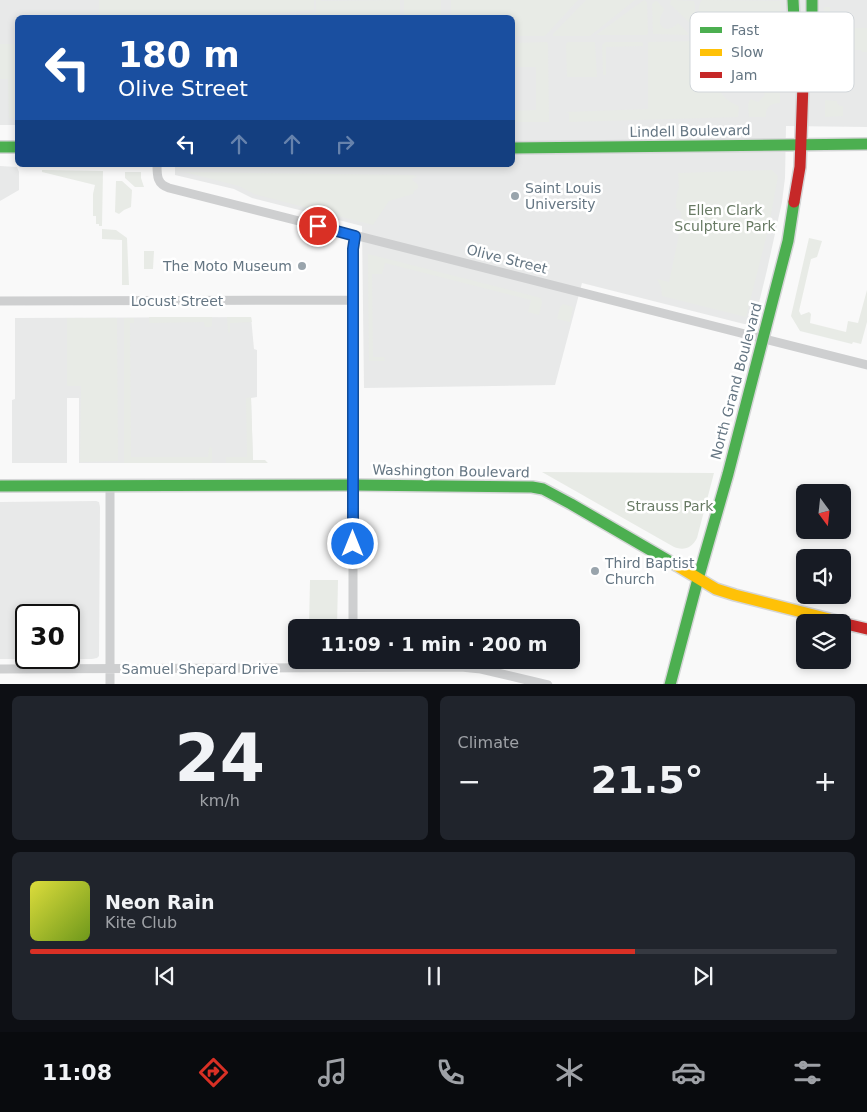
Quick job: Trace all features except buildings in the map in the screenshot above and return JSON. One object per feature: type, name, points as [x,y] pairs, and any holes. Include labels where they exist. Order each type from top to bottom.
[{"type":"main road","name":"North Grand Boulevard","points":[[670,684],[728,474],[789,233],[802,144],[803,92]]},
{"type":"main road","name":"Lindell Boulevard","points":[[515,148],[867,144]]},
{"type":"main road","points":[[0,147],[15,147]]},
{"type":"main road","name":"Washington Boulevard","points":[[0,486],[532,486],[570,504],[709,586],[724,592],[808,614]]},
{"type":"main road","name":"Washington Boulevard","points":[[851,625],[867,629]]},
{"type":"street","name":"Olive Street","points":[[157,167],[160,183],[169,188],[867,366]]},
{"type":"street","points":[[353,619],[353,249],[355,236]]},
{"type":"street","name":"Locust Street","points":[[0,302],[354,300]]},
{"type":"street","points":[[110,486],[110,684]]},
{"type":"street","name":"Samuel Shepard Drive","points":[[0,670],[288,665]]},
{"type":"street","name":"Samuel Shepard Drive","points":[[477,669],[548,684]]},
{"type":"shaded area","name":"Saint Louis University","points":[[0,0],[867,0],[867,127],[786,126],[785,178],[782,202],[755,319],[752,323],[744,324],[582,283],[555,385],[364,388],[362,226],[252,198],[234,189],[175,175],[175,167],[515,167],[515,15],[15,15],[15,125],[0,125]]},
{"type":"shaded area","points":[[0,166],[17,167],[19,172],[19,190],[0,201]]},
{"type":"shaded area","points":[[251,317],[254,349],[257,350],[257,397],[251,398],[253,463],[79,463],[79,398],[67,398],[67,463],[12,463],[12,400],[15,399],[15,318]]},
{"type":"shaded area","points":[[0,502],[99,502],[99,656],[92,659],[80,659],[80,604],[15,604],[15,659],[0,659]]},
{"type":"green space","points":[[99,0],[314,0],[314,10],[269,13],[268,15],[99,15]]},
{"type":"green space","points":[[316,0],[400,0],[400,15],[286,15],[316,13]]},
{"type":"green space","points":[[404,0],[441,0],[441,15],[404,15]]},
{"type":"green space","points":[[451,0],[578,0],[545,36],[515,36],[515,15],[451,15]]},
{"type":"green space","points":[[586,0],[635,0],[590,36],[553,36]]},
{"type":"green space","points":[[644,0],[647,3],[647,35],[596,35]]},
{"type":"green space","points":[[671,0],[694,1],[695,12],[690,12],[690,23],[670,4]]},
{"type":"green space","points":[[702,0],[781,1],[781,12],[698,12]]},
{"type":"green space","points":[[655,1],[664,9],[660,22],[665,29],[674,27],[678,23],[689,34],[653,34],[652,4]]},
{"type":"green space","points":[[824,7],[830,7],[830,12],[824,12]]},
{"type":"green space","points":[[854,28],[867,28],[867,52],[862,52],[861,50],[854,50]]},
{"type":"green space","points":[[690,41],[690,92],[721,92],[731,102],[739,106],[738,117],[569,122],[569,113],[565,112],[648,109],[649,42]]},
{"type":"green space","points":[[547,42],[548,44],[549,122],[515,122],[515,111],[536,110],[536,67],[515,67],[515,43]]},
{"type":"green space","points":[[568,42],[595,42],[597,77],[567,77],[566,44]]},
{"type":"green space","points":[[605,42],[641,42],[643,46],[606,47],[606,75],[603,75],[602,45]]},
{"type":"green space","points":[[0,44],[15,44],[15,118],[9,118],[8,79],[0,79]]},
{"type":"green space","points":[[763,92],[780,92],[780,103],[769,106],[766,111],[766,117],[749,117],[748,105],[750,99],[758,102],[765,95]]},
{"type":"green space","points":[[825,100],[837,101],[840,106],[843,106],[843,116],[825,117]]},
{"type":"green space","points":[[42,170],[103,171],[102,226],[96,224],[96,216],[93,216],[95,185],[42,172]]},
{"type":"green space","name":"Ellen Clark Sculpture Park","points":[[772,170],[778,176],[768,230],[746,317],[662,296],[661,287],[657,279],[669,282],[682,221],[681,212],[676,208],[679,187],[678,173]]},
{"type":"green space","points":[[125,172],[141,172],[144,187],[135,187],[125,178]]},
{"type":"green space","points":[[184,172],[414,175],[417,177],[412,179],[418,188],[413,194],[389,201],[373,225],[254,194],[239,186]]},
{"type":"green space","points":[[116,181],[122,181],[132,190],[131,207],[119,214],[115,212]]},
{"type":"green space","points":[[102,229],[116,230],[127,238],[129,285],[122,285],[122,240],[102,239]]},
{"type":"green space","points":[[809,238],[822,241],[817,257],[811,259],[799,311],[801,315],[809,312],[811,314],[810,323],[846,332],[848,321],[858,323],[867,290],[867,322],[861,344],[853,342],[852,344],[800,331],[791,316]]},
{"type":"green space","points":[[144,251],[154,251],[153,269],[144,269]]},
{"type":"green space","points":[[368,254],[541,298],[542,303],[539,315],[528,312],[531,300],[385,263],[382,274],[372,274],[373,357],[384,357],[385,361],[369,361]]},
{"type":"green space","points":[[563,304],[573,307],[570,322],[557,319],[560,307]]},
{"type":"green space","points":[[149,317],[212,317],[212,325],[211,327],[205,327],[204,322],[149,323]]},
{"type":"green space","points":[[227,317],[251,317],[252,322],[230,323],[229,333]]},
{"type":"green space","points":[[67,318],[117,318],[118,461],[80,462],[81,386],[67,386]]},
{"type":"green space","points":[[124,318],[134,318],[134,323],[130,323],[131,457],[208,457],[210,447],[212,448],[212,463],[124,463]]},
{"type":"green space","points":[[251,397],[253,460],[265,460],[268,463],[226,463],[226,457],[247,457],[246,398]]},
{"type":"green space","name":"Strauss Park","points":[[542,472],[714,473],[697,538],[690,546],[681,549],[674,547]]},
{"type":"green space","points":[[310,580],[338,580],[337,619],[309,619]]},
{"type":"traffic: fast","points":[[793,0],[794,12]]},
{"type":"traffic: fast","points":[[812,0],[812,12]]},
{"type":"traffic: fast","points":[[515,148],[867,144]]},
{"type":"traffic: fast","points":[[0,147],[15,147]]},
{"type":"traffic: fast","points":[[670,684],[728,474],[788,241],[794,202]]},
{"type":"traffic: fast","points":[[0,486],[353,485],[532,487],[543,489],[571,504],[676,565]]},
{"type":"traffic: slow","points":[[676,565],[716,589],[810,614]]},
{"type":"traffic: jam","points":[[794,202],[800,167],[803,92]]},
{"type":"traffic: jam","points":[[851,625],[867,629]]},
{"type":"place","name":"Saint Louis University","points":[[515,196]]},
{"type":"place","name":"The Moto Museum","points":[[302,266]]},
{"type":"place","name":"Third Baptist Church","points":[[595,571]]},
{"type":"route","points":[[318,226],[355,236],[353,249],[353,544]]}]
